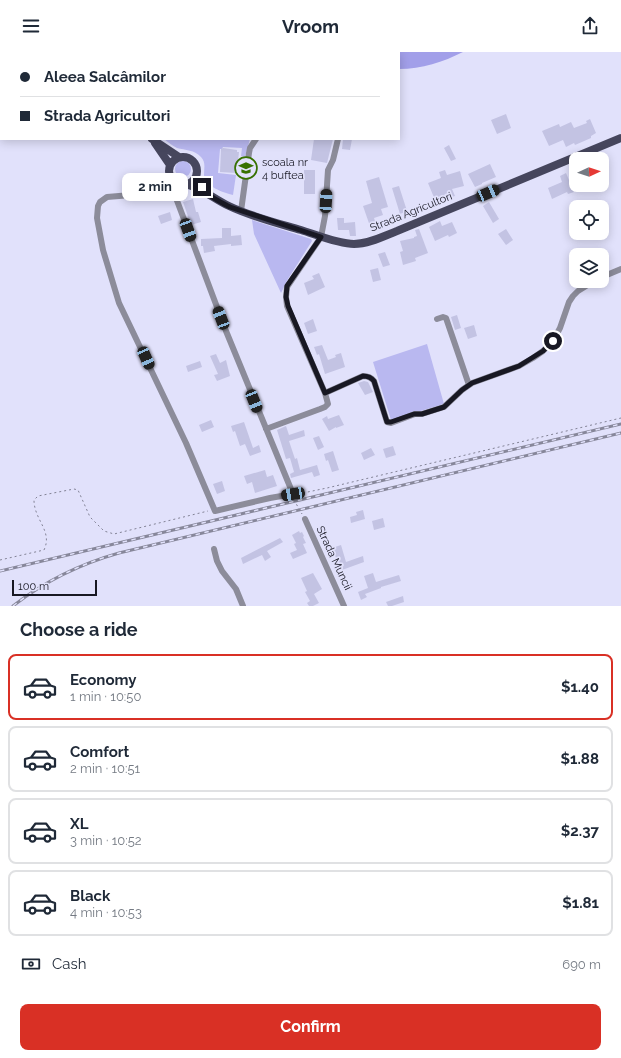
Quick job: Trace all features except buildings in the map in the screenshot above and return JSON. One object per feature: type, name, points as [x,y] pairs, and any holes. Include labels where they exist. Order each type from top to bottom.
[{"type":"main road","name":"Strada Agricultori","points":[[184,184],[194,186],[217,200],[241,211],[321,237],[350,244],[368,242],[621,138]]},
{"type":"main road","points":[[153,140],[170,165]]},
{"type":"main road","points":[[154,140],[179,157],[187,158],[193,162],[196,170],[195,175],[192,180],[184,184],[173,180],[169,173],[170,165],[179,157]]},
{"type":"main road","name":"Strada Agricultori","points":[[195,175],[207,193]]},
{"type":"street","points":[[241,211],[250,148],[254,140]]},
{"type":"street","points":[[266,430],[325,408],[328,402],[288,306],[286,297],[287,286],[321,237],[325,216],[328,170],[333,160],[338,140]]},
{"type":"street","points":[[163,190],[107,198],[100,202],[98,206],[97,218],[103,250],[119,303],[186,442],[215,511],[293,494],[226,331],[176,198],[173,180]]},
{"type":"street","points":[[176,198],[178,191],[184,184]]},
{"type":"street","points":[[609,274],[621,268]]},
{"type":"street","points":[[325,393],[363,376],[367,376],[374,381],[387,422],[444,407],[469,385],[519,366],[543,351],[553,341],[560,328],[569,302],[578,290],[582,288]]},
{"type":"street","points":[[437,318],[446,318],[469,385]]},
{"type":"street","name":"Strada Muncii","points":[[305,519],[344,606]]},
{"type":"street","points":[[214,549],[222,572],[236,590],[243,606]]},
{"type":"path","points":[[305,519],[296,505],[293,494],[327,488],[621,418]]},
{"type":"path","points":[[0,560],[44,550],[47,543],[47,535],[34,508],[34,500],[38,496],[74,489],[78,490],[90,517],[104,531],[114,534],[215,511]]},
{"type":"shaded area","points":[[400,52],[463,52],[432,64],[408,69],[400,69]]},
{"type":"shaded area","points":[[165,140],[250,140],[245,157],[241,156],[242,148],[223,147],[220,149],[218,173],[236,175],[233,195],[220,191],[207,182],[204,175],[204,161],[199,155],[172,145]]},
{"type":"shaded area","points":[[183,161],[189,163],[191,169],[189,175],[183,177],[177,175],[175,169],[177,163]]},
{"type":"shaded area","points":[[252,220],[311,239],[312,241],[281,293],[254,234]]},
{"type":"shaded area","points":[[427,344],[444,404],[391,420],[373,362]]},
{"type":"railway","points":[[0,571],[621,424]]},
{"type":"railway","points":[[13,606],[63,574],[90,562],[119,553],[621,433]]},
{"type":"place","name":"scoala nr 4 buftea","points":[[246,168]]},
{"type":"route","points":[[202,187],[207,193],[230,207],[321,237],[287,286],[286,302],[325,393],[363,376],[367,376],[374,381],[387,422],[444,407],[472,383],[519,366],[543,351],[553,341]]}]
